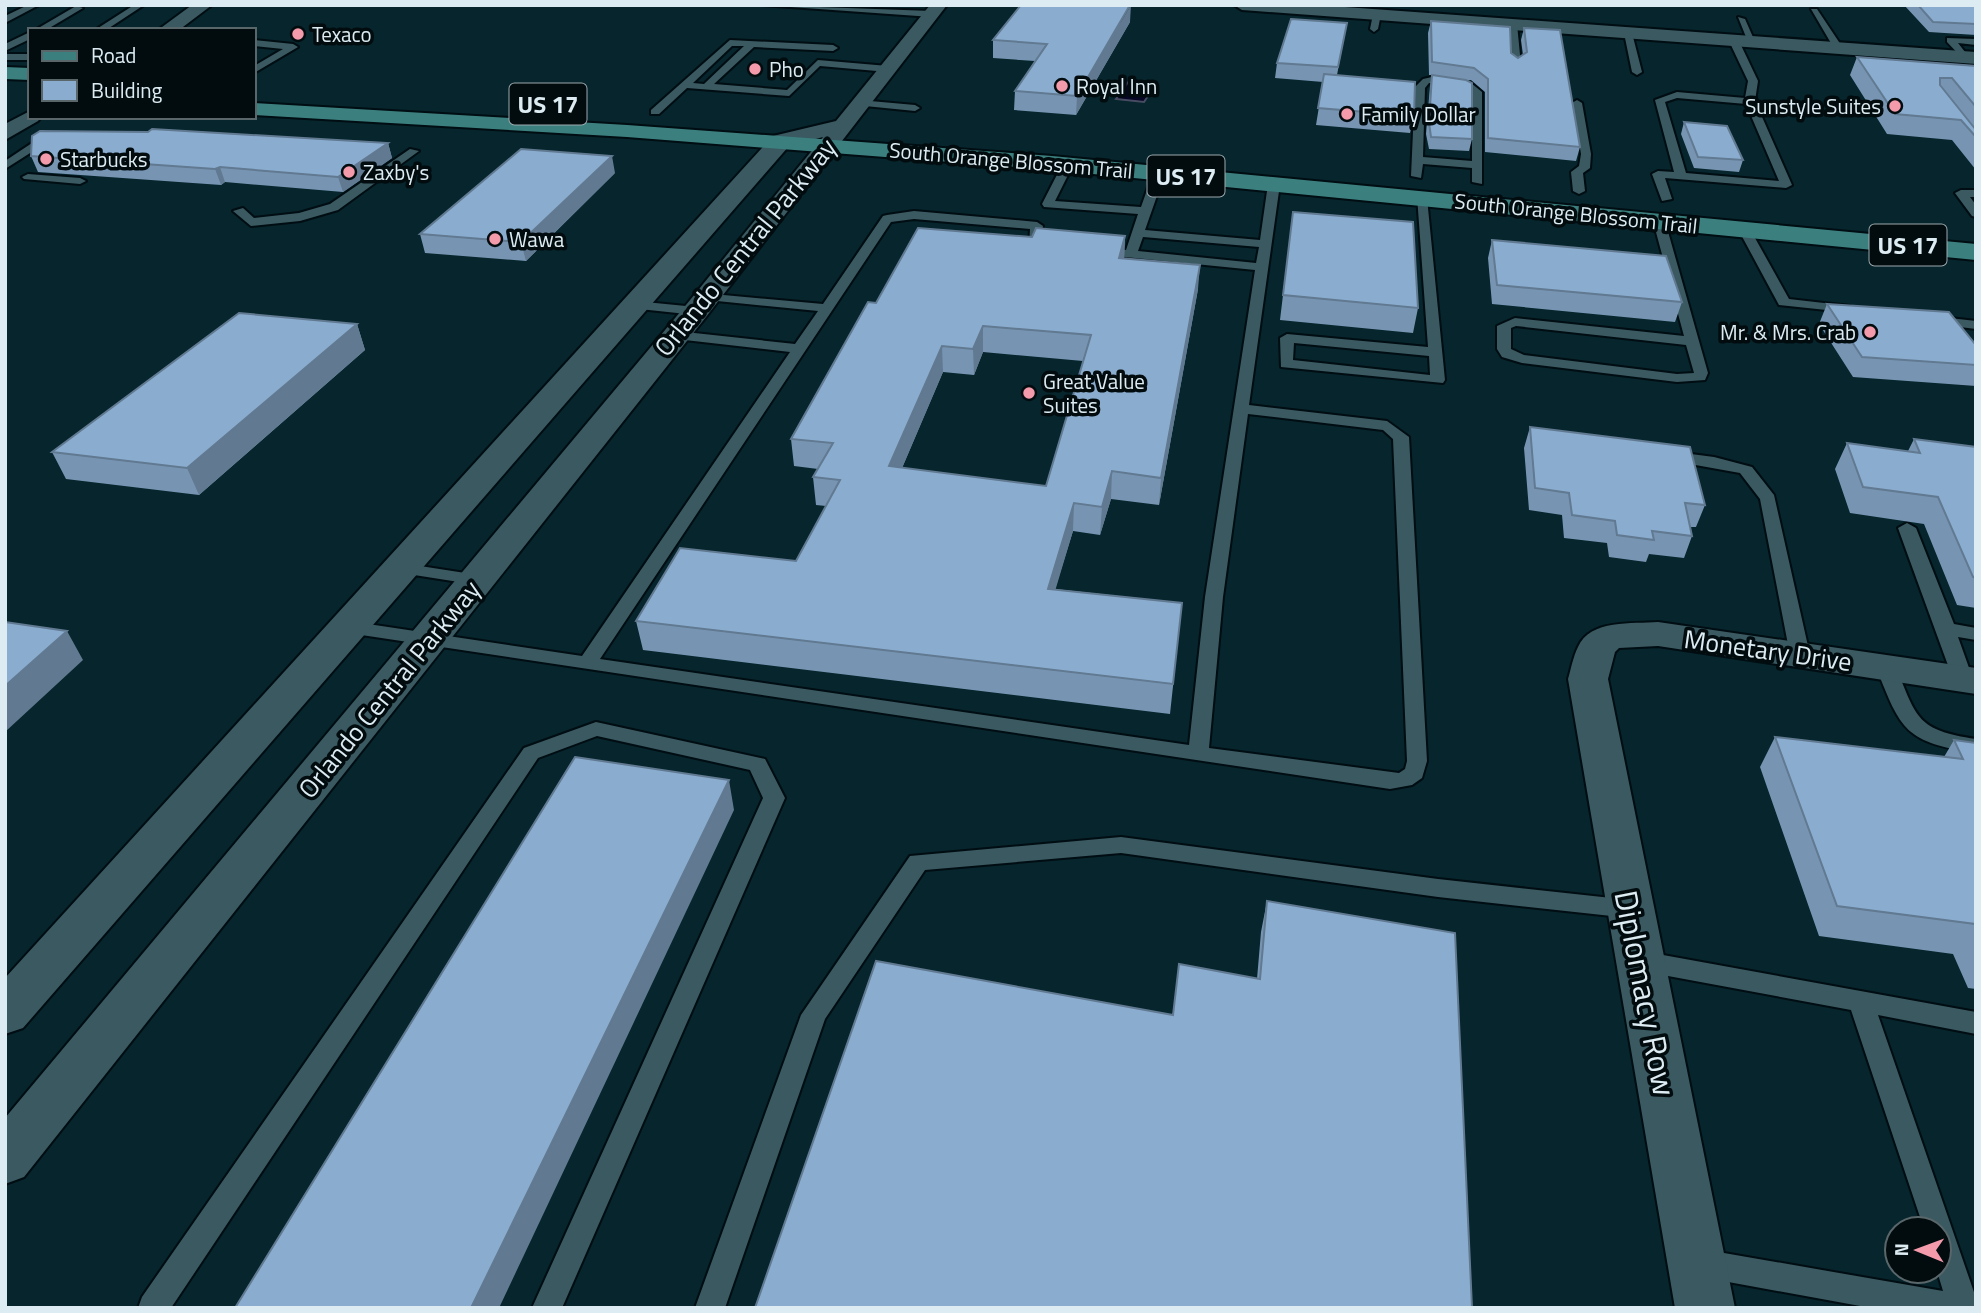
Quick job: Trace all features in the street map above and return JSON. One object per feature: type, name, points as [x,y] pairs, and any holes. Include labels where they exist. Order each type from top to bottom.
[{"type":"main road","points":[[5,73],[28,74]]},
{"type":"main road","name":"South Orange Blossom Trail","points":[[256,109],[779,131],[1199,156]]},
{"type":"main road","points":[[648,111],[681,114]]},
{"type":"main road","name":"South Orange Blossom Trail","points":[[835,135],[1067,165],[1159,173],[1277,173],[1419,178],[1662,210],[1744,229],[1976,252]]},
{"type":"main road","name":"South Orange Blossom Trail","points":[[1419,178],[1477,173],[1604,194]]},
{"type":"main road","name":"South Orange Blossom Trail","points":[[1641,197],[1662,210],[1694,202]]},
{"type":"main road","points":[[1839,239],[1878,238],[1896,231],[1901,221]]},
{"type":"street","points":[[170,28],[204,5]]},
{"type":"street","points":[[1241,5],[1376,22],[1513,24],[1838,48],[1972,52]]},
{"type":"street","name":"Orlando Central Parkway","points":[[5,1159],[478,580],[935,10]]},
{"type":"street","points":[[5,134],[28,119]]},
{"type":"street","name":"Orlando Central Parkway","points":[[5,1013],[635,305],[779,131]]},
{"type":"street","name":"Monetary Drive","points":[[1588,679],[1597,646],[1610,637],[1658,634],[1970,680]]},
{"type":"street","name":"Diplomacy Row","points":[[1588,679],[1701,1285]]},
{"type":"lane","points":[[5,20],[35,5]]},
{"type":"lane","points":[[102,28],[140,5]]},
{"type":"lane","points":[[766,5],[935,10]]},
{"type":"lane","points":[[43,28],[79,8]]},
{"type":"lane","points":[[1814,11],[1838,48]]},
{"type":"lane","points":[[1741,19],[1753,42]]},
{"type":"lane","points":[[1513,24],[1516,65]]},
{"type":"lane","points":[[1628,33],[1637,72]]},
{"type":"lane","points":[[5,48],[28,36]]},
{"type":"lane","points":[[1692,341],[1524,323],[1503,326],[1504,349],[1513,357],[1677,378],[1700,377],[1701,373],[1662,210],[1658,174],[1786,185],[1750,100],[1752,81],[1734,41]]},
{"type":"lane","points":[[256,43],[293,47],[258,80]]},
{"type":"lane","points":[[648,111],[684,85],[730,43],[833,48],[789,93],[684,85]]},
{"type":"lane","points":[[706,87],[752,44]]},
{"type":"lane","points":[[5,57],[28,57]]},
{"type":"lane","points":[[818,63],[888,69]]},
{"type":"lane","points":[[1435,352],[1287,338],[1286,364],[1438,380],[1419,178],[1420,88],[1426,80],[1462,83],[1477,92],[1477,173]]},
{"type":"lane","points":[[1681,176],[1660,100],[1677,95],[1750,100]]},
{"type":"lane","points":[[859,103],[915,108]]},
{"type":"lane","points":[[1577,103],[1586,154],[1584,168],[1577,172],[1579,191]]},
{"type":"lane","points":[[5,166],[45,139],[64,135]]},
{"type":"lane","points":[[239,211],[257,228],[278,233],[302,226],[414,151]]},
{"type":"lane","points":[[1059,248],[1033,243],[1037,226],[1067,165]]},
{"type":"lane","points":[[1131,254],[1159,173]]},
{"type":"lane","points":[[1198,754],[1214,597],[1263,244],[1277,173]]},
{"type":"lane","points":[[28,177],[80,181]]},
{"type":"lane","points":[[1972,223],[1961,193],[1976,194]]},
{"type":"lane","points":[[1048,204],[1145,211]]},
{"type":"lane","points":[[587,663],[881,225],[894,216],[915,215],[1037,226]]},
{"type":"lane","points":[[1744,229],[1784,302],[1866,312]]},
{"type":"lane","points":[[1138,233],[1263,244]]},
{"type":"lane","points":[[1083,250],[1261,267]]},
{"type":"lane","points":[[635,305],[693,314],[799,349]]},
{"type":"lane","points":[[693,314],[826,309]]},
{"type":"lane","points":[[1921,318],[1976,325]]},
{"type":"lane","points":[[348,628],[1390,782],[1404,780],[1415,773],[1417,761],[1401,437],[1387,426],[1241,409]]},
{"type":"lane","points":[[1646,453],[1732,465],[1746,470],[1768,499],[1800,655]]},
{"type":"lane","points":[[1907,528],[1946,629],[1970,680]]},
{"type":"lane","points":[[401,568],[478,580]]},
{"type":"lane","points":[[1946,629],[1976,634]]},
{"type":"lane","points":[[1886,667],[1914,728],[1927,736],[1946,742],[1976,746]]},
{"type":"lane","points":[[153,1308],[531,753],[596,729],[758,764],[774,798],[547,1308]]},
{"type":"lane","points":[[710,1308],[814,1015],[918,862],[1121,845],[1438,888],[1630,909]]},
{"type":"lane","points":[[1640,961],[1976,1023]]},
{"type":"lane","points":[[1861,1002],[1933,1215]]},
{"type":"lane","points":[[1953,1275],[1964,1308]]},
{"type":"lane","points":[[1701,1285],[1956,1308]]},
{"type":"water","points":[[1129,81],[1156,84],[1144,102],[1116,99]]},
{"type":"building","points":[[1021,5],[1130,5],[1077,96],[1015,91],[1047,44],[993,40]]},
{"type":"building","points":[[1918,5],[1976,5],[1976,24],[1933,22]]},
{"type":"building","points":[[1291,19],[1347,23],[1338,67],[1277,63]]},
{"type":"building","points":[[1431,21],[1510,27],[1511,53],[1518,58],[1527,52],[1524,28],[1560,30],[1580,147],[1488,138],[1488,79],[1474,68],[1432,62]]},
{"type":"building","points":[[1857,57],[1976,66],[1976,107],[1952,78],[1940,78],[1940,85],[1976,130],[1976,137],[1961,120],[1895,114]]},
{"type":"building","points":[[1324,74],[1415,82],[1414,116],[1318,108]]},
{"type":"building","points":[[1432,75],[1472,83],[1472,139],[1431,137],[1429,123]]},
{"type":"building","points":[[1684,122],[1727,126],[1743,160],[1698,157]]},
{"type":"building","points":[[152,129],[388,143],[338,177],[31,156],[32,136],[40,131],[148,132]]},
{"type":"building","points":[[521,149],[612,156],[521,242],[420,234]]},
{"type":"building","points":[[1293,212],[1413,222],[1418,308],[1283,295]]},
{"type":"building","points":[[918,228],[1032,237],[1036,228],[1125,236],[1119,258],[1200,265],[1161,478],[1112,471],[1102,507],[1074,503],[1048,589],[1182,603],[1173,684],[636,621],[680,548],[796,561],[840,480],[813,477],[833,443],[791,439],[868,302],[876,303]],"holes":[[[983,326],[1091,335],[1046,486],[889,466],[942,346],[973,349]]]},
{"type":"building","points":[[1492,240],[1666,256],[1682,302],[1497,285]]},
{"type":"building","points":[[1827,304],[1949,312],[1976,345],[1976,365],[1862,357]]},
{"type":"building","points":[[239,313],[357,324],[187,468],[52,452]]},
{"type":"building","points":[[1530,427],[1690,447],[1705,505],[1685,503],[1692,536],[1652,531],[1654,540],[1617,535],[1615,521],[1572,515],[1569,493],[1535,488]]},
{"type":"building","points":[[1914,439],[1976,447],[1976,578],[1973,577],[1938,497],[1863,487],[1847,443],[1920,453]]},
{"type":"building","points":[[5,622],[67,631],[5,686]]},
{"type":"building","points":[[1775,737],[1963,759],[1954,740],[1976,743],[1976,926],[1837,906]]},
{"type":"building","points":[[575,757],[729,780],[471,1308],[235,1308]]},
{"type":"building","points":[[1267,901],[1455,933],[1472,1308],[755,1308],[876,961],[1173,1015],[1179,964],[1260,979]]},
{"type":"place","name":"Texaco","points":[[298,34]]},
{"type":"place","name":"Pho","points":[[755,69]]},
{"type":"place","name":"Royal Inn","points":[[1062,86]]},
{"type":"place","name":"Sunstyle Suites","points":[[1895,106]]},
{"type":"place","name":"Family Dollar","points":[[1347,114]]},
{"type":"place","name":"Starbucks","points":[[46,159]]},
{"type":"place","name":"Zaxby's","points":[[349,172]]},
{"type":"place","name":"Wawa","points":[[495,239]]},
{"type":"place","name":"Mr. & Mrs. Crab","points":[[1870,332]]},
{"type":"place","name":"Great Value Suites","points":[[1029,393]]}]
